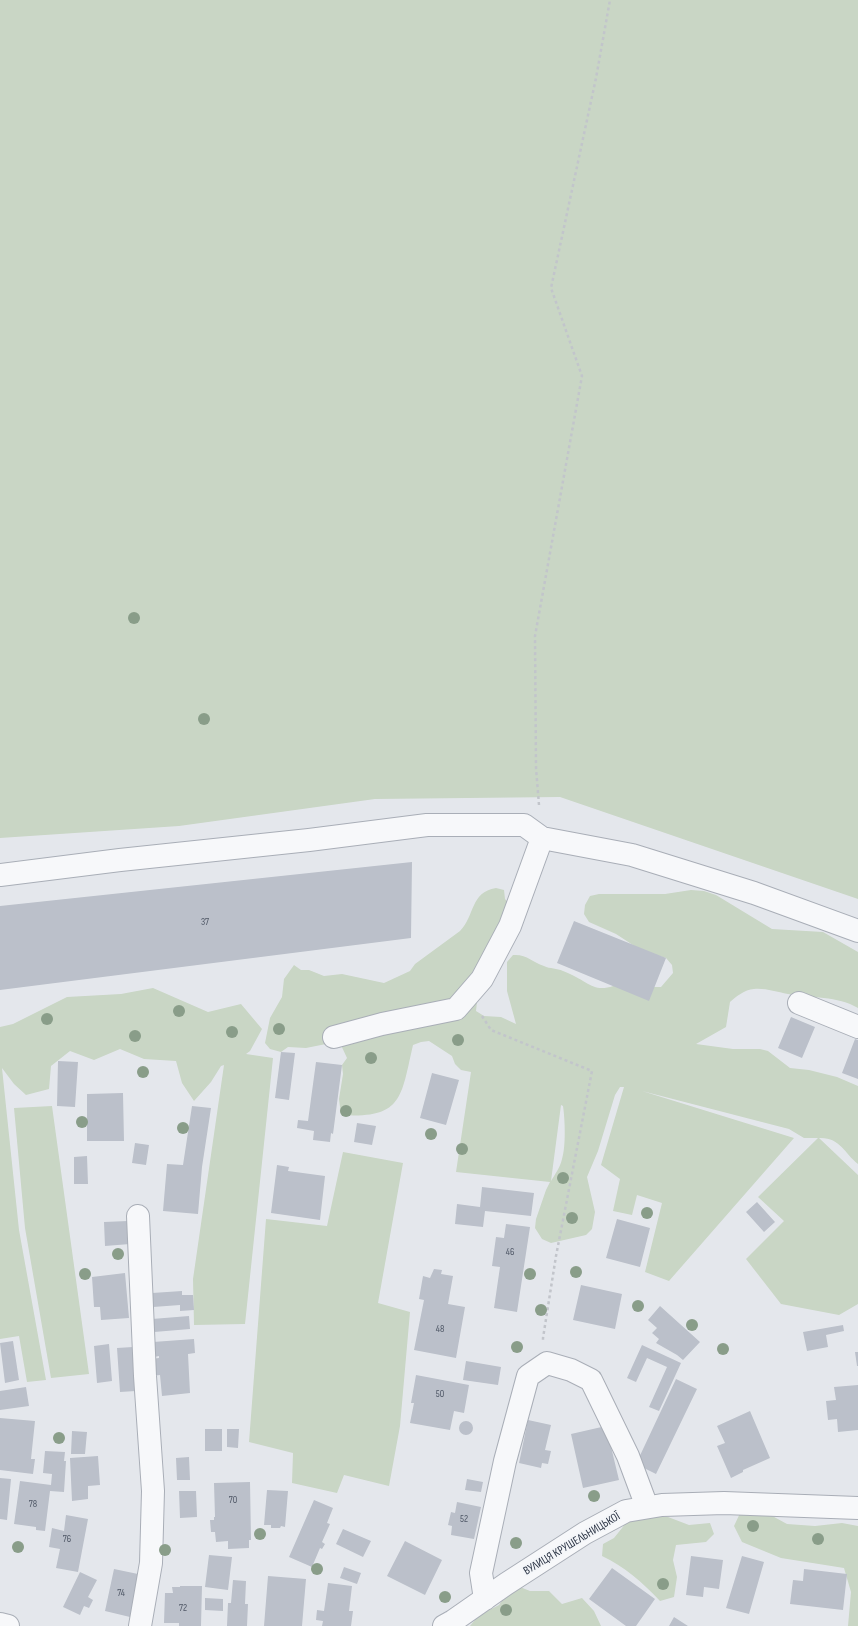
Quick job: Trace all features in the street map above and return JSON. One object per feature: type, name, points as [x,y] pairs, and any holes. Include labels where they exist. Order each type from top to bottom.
[{"type":"street","points":[[0,875],[428,825],[524,825],[542,838],[632,854],[754,893],[858,931]]},
{"type":"street","points":[[334,1037],[382,1024],[456,1009],[482,980],[510,926],[542,838]]},
{"type":"street","points":[[799,1003],[858,1027]]},
{"type":"street","points":[[138,1216],[145,1376],[153,1490],[151,1563],[140,1626]]},
{"type":"street","points":[[485,1599],[481,1573],[505,1461],[528,1376],[547,1364],[571,1370],[591,1380],[628,1456],[647,1507]]},
{"type":"street","name":"ВУЛИЦЯ КРУШЕЛЬНИЦЬКОЇ","points":[[444,1626],[453,1622],[585,1533],[626,1511],[662,1505],[724,1502],[858,1508]]},
{"type":"street","points":[[0,1624],[8,1626]]},
{"type":"path","points":[[542,838],[536,768],[535,636],[582,376],[552,288],[596,78],[610,0]]},
{"type":"path","points":[[468,995],[491,1030],[592,1071],[556,1256],[543,1338],[547,1364]]},
{"type":"green space","points":[[0,0],[858,0],[858,899],[560,797],[375,799],[179,826],[0,838]]},
{"type":"green space","points":[[496,888],[504,890],[505,899],[511,906],[492,979],[477,1002],[476,1011],[484,1016],[501,1017],[516,1024],[507,991],[507,962],[513,955],[526,957],[546,967],[561,970],[594,987],[600,988],[617,985],[629,979],[643,987],[661,987],[673,973],[672,965],[666,958],[639,949],[616,934],[589,922],[584,914],[585,905],[590,896],[599,894],[665,894],[691,890],[704,891],[716,895],[772,929],[823,932],[858,952],[858,1008],[833,999],[754,989],[741,994],[730,1002],[726,1027],[696,1044],[733,1049],[760,1049],[768,1051],[790,1068],[809,1070],[837,1077],[858,1086],[858,1164],[837,1143],[826,1138],[819,1138],[858,1175],[858,1304],[839,1315],[781,1304],[746,1259],[784,1221],[758,1197],[818,1138],[804,1138],[789,1129],[642,1091],[794,1138],[669,1281],[645,1272],[662,1203],[637,1195],[632,1215],[613,1211],[620,1179],[601,1165],[624,1087],[620,1087],[615,1095],[598,1151],[587,1177],[595,1212],[592,1229],[586,1235],[551,1243],[542,1239],[535,1228],[536,1219],[550,1182],[456,1172],[471,1072],[461,1070],[455,1064],[452,1056],[429,1041],[413,1045],[405,1078],[396,1101],[388,1108],[377,1113],[341,1115],[339,1099],[343,1074],[342,1065],[347,1058],[340,1043],[331,1043],[306,1048],[288,1047],[281,1052],[270,1049],[265,1043],[270,1018],[282,997],[284,979],[294,965],[301,970],[309,970],[324,976],[342,974],[384,983],[410,971],[415,964],[460,931],[465,925],[477,899],[488,890]],"holes":[[[561,1105],[563,1106],[565,1133],[563,1154],[560,1165],[551,1181]]]},
{"type":"green space","points":[[153,988],[208,1012],[241,1004],[262,1029],[250,1051],[246,1054],[273,1058],[245,1324],[194,1325],[193,1279],[224,1065],[221,1066],[211,1082],[194,1101],[182,1083],[176,1061],[144,1059],[120,1049],[94,1060],[70,1051],[51,1066],[49,1089],[26,1095],[14,1084],[2,1068],[19,1230],[46,1380],[27,1382],[19,1336],[0,1339],[0,1027],[13,1024],[67,997],[121,994]]},
{"type":"green space","points":[[52,1106],[89,1374],[51,1378],[25,1228],[14,1108]]},
{"type":"green space","points":[[343,1152],[403,1163],[378,1303],[410,1312],[400,1426],[389,1486],[344,1475],[337,1493],[292,1483],[293,1453],[249,1442],[266,1219],[327,1226]]},
{"type":"green space","points":[[742,1509],[765,1512],[787,1524],[815,1526],[842,1523],[858,1526],[858,1626],[848,1626],[851,1592],[844,1568],[781,1558],[742,1542],[734,1526]]},
{"type":"green space","points":[[647,1516],[668,1517],[689,1525],[710,1523],[714,1534],[706,1542],[676,1545],[673,1560],[677,1577],[674,1597],[660,1601],[633,1576],[602,1556],[603,1544],[614,1538],[626,1523]]},
{"type":"green space","points":[[520,1587],[530,1591],[549,1591],[562,1604],[582,1598],[594,1611],[601,1626],[470,1626],[478,1616],[499,1605],[507,1593]]},
{"type":"building","points":[[412,862],[411,938],[0,990],[0,906]]},
{"type":"building","points":[[574,921],[666,958],[649,1001],[557,963]]},
{"type":"building","points":[[791,1017],[815,1027],[802,1058],[778,1048]]},
{"type":"building","points":[[855,1039],[858,1040],[858,1079],[842,1073]]},
{"type":"building","points":[[281,1052],[295,1053],[289,1100],[275,1098]]},
{"type":"building","points":[[58,1061],[78,1062],[75,1107],[57,1106]]},
{"type":"building","points":[[316,1062],[342,1065],[333,1134],[331,1133],[330,1142],[313,1140],[314,1131],[297,1128],[298,1120],[308,1121]]},
{"type":"building","points":[[432,1073],[459,1080],[446,1125],[420,1118]]},
{"type":"building","points":[[123,1093],[124,1141],[87,1141],[87,1094]]},
{"type":"building","points":[[192,1106],[211,1108],[202,1167],[198,1214],[163,1211],[167,1164],[183,1165]]},
{"type":"building","points":[[357,1123],[376,1126],[372,1145],[354,1142]]},
{"type":"building","points":[[135,1143],[149,1145],[146,1165],[132,1163]]},
{"type":"building","points":[[87,1156],[88,1184],[74,1184],[74,1157]]},
{"type":"building","points":[[277,1165],[289,1167],[288,1171],[325,1176],[320,1220],[271,1213]]},
{"type":"building","points":[[482,1187],[534,1193],[531,1216],[485,1211],[483,1227],[455,1224],[457,1204],[480,1207]]},
{"type":"building","points":[[757,1202],[775,1222],[764,1232],[746,1212]]},
{"type":"building","points":[[617,1219],[650,1228],[640,1267],[606,1258]]},
{"type":"building","points":[[128,1221],[130,1244],[105,1246],[104,1222]]},
{"type":"building","points":[[506,1224],[530,1227],[517,1312],[494,1308],[500,1267],[492,1266],[496,1237],[504,1238]]},
{"type":"building","points":[[434,1269],[442,1270],[441,1274],[453,1276],[448,1304],[465,1307],[456,1358],[414,1350],[424,1300],[419,1299],[423,1276],[430,1278]]},
{"type":"building","points":[[125,1273],[129,1318],[101,1320],[100,1307],[94,1307],[92,1277]]},
{"type":"building","points":[[581,1285],[622,1294],[615,1329],[573,1320]]},
{"type":"building","points":[[182,1291],[182,1295],[193,1295],[194,1310],[180,1311],[180,1305],[153,1307],[152,1293]]},
{"type":"building","points":[[660,1306],[700,1342],[683,1360],[656,1343],[659,1339],[652,1333],[657,1328],[648,1320]]},
{"type":"building","points":[[189,1316],[190,1329],[154,1332],[152,1319]]},
{"type":"building","points":[[843,1325],[844,1331],[826,1335],[828,1347],[807,1351],[803,1332]]},
{"type":"building","points":[[194,1339],[195,1353],[188,1354],[190,1393],[162,1396],[160,1375],[152,1376],[151,1359],[159,1358],[159,1356],[154,1357],[153,1342]]},
{"type":"building","points":[[13,1341],[19,1380],[5,1383],[0,1343]]},
{"type":"building","points":[[109,1344],[112,1381],[97,1383],[94,1346]]},
{"type":"building","points":[[642,1345],[681,1363],[659,1411],[649,1407],[667,1367],[647,1358],[636,1382],[627,1378]]},
{"type":"building","points":[[133,1347],[136,1391],[120,1392],[117,1348]]},
{"type":"building","points":[[855,1352],[858,1352],[858,1366],[857,1366]]},
{"type":"building","points":[[466,1361],[501,1367],[498,1385],[463,1380]]},
{"type":"building","points":[[416,1375],[469,1385],[464,1413],[454,1411],[450,1430],[410,1423],[414,1403],[411,1403]]},
{"type":"building","points":[[676,1379],[697,1389],[656,1474],[636,1464]]},
{"type":"building","points":[[858,1385],[858,1430],[838,1432],[837,1419],[828,1420],[826,1401],[836,1400],[834,1387]]},
{"type":"building","points":[[26,1387],[29,1406],[0,1410],[0,1391]]},
{"type":"building","points":[[750,1411],[770,1458],[743,1470],[743,1472],[731,1478],[717,1446],[725,1443],[717,1426]]},
{"type":"building","points":[[0,1418],[35,1421],[31,1459],[35,1459],[33,1474],[0,1470]]},
{"type":"building","points":[[528,1420],[551,1425],[545,1450],[551,1451],[548,1464],[542,1463],[541,1468],[519,1463]]},
{"type":"building","points":[[463,1421],[469,1421],[473,1425],[473,1431],[469,1435],[463,1435],[459,1431],[459,1425]]},
{"type":"building","points":[[606,1426],[619,1480],[583,1488],[571,1434]]},
{"type":"building","points":[[205,1429],[222,1429],[222,1451],[205,1451]]},
{"type":"building","points":[[227,1429],[239,1429],[238,1448],[227,1447]]},
{"type":"building","points":[[72,1431],[87,1432],[85,1454],[71,1454]]},
{"type":"building","points":[[45,1451],[65,1452],[64,1461],[66,1461],[64,1492],[50,1491],[45,1531],[36,1530],[36,1527],[14,1524],[20,1481],[51,1485],[52,1474],[43,1473]]},
{"type":"building","points":[[98,1456],[100,1485],[88,1486],[88,1499],[72,1501],[70,1458]]},
{"type":"building","points":[[189,1457],[190,1480],[177,1480],[176,1458]]},
{"type":"building","points":[[0,1478],[11,1479],[7,1520],[0,1519]]},
{"type":"building","points":[[467,1479],[483,1482],[481,1492],[465,1490]]},
{"type":"building","points":[[250,1482],[251,1540],[249,1540],[249,1548],[228,1549],[228,1541],[216,1542],[215,1532],[211,1532],[210,1520],[214,1520],[215,1517],[214,1483]]},
{"type":"building","points":[[267,1490],[288,1491],[285,1527],[281,1526],[280,1528],[271,1528],[271,1525],[264,1525]]},
{"type":"building","points":[[179,1491],[196,1491],[197,1517],[180,1518]]},
{"type":"building","points":[[314,1500],[333,1508],[327,1523],[330,1524],[322,1542],[325,1544],[322,1549],[320,1548],[312,1567],[289,1557]]},
{"type":"building","points":[[457,1502],[481,1507],[474,1539],[451,1535],[452,1526],[448,1525],[451,1512],[455,1513]]},
{"type":"building","points":[[66,1515],[88,1519],[78,1572],[56,1568],[60,1549],[49,1547],[52,1528],[64,1531]]},
{"type":"building","points":[[343,1529],[371,1541],[363,1557],[336,1544]]},
{"type":"building","points":[[405,1541],[442,1560],[425,1595],[387,1576]]},
{"type":"building","points":[[209,1555],[232,1557],[228,1590],[205,1587]]},
{"type":"building","points":[[691,1556],[723,1560],[719,1589],[704,1587],[703,1597],[686,1595]]},
{"type":"building","points":[[742,1556],[764,1562],[749,1614],[726,1608]]},
{"type":"building","points":[[344,1567],[361,1573],[357,1584],[340,1578]]},
{"type":"building","points":[[612,1568],[655,1599],[636,1626],[626,1626],[589,1599]]},
{"type":"building","points":[[114,1569],[138,1574],[130,1617],[105,1611]]},
{"type":"building","points":[[804,1569],[847,1574],[843,1610],[790,1604],[793,1580],[803,1581]]},
{"type":"building","points":[[80,1572],[97,1580],[88,1597],[93,1600],[89,1608],[84,1606],[80,1615],[63,1607]]},
{"type":"building","points":[[268,1576],[306,1579],[302,1626],[264,1626]]},
{"type":"building","points":[[233,1580],[246,1581],[245,1604],[248,1604],[247,1626],[227,1626],[228,1603],[231,1603]]},
{"type":"building","points":[[328,1583],[352,1586],[349,1611],[353,1611],[351,1626],[322,1626],[323,1621],[316,1620],[317,1610],[324,1611]]},
{"type":"building","points":[[202,1586],[201,1626],[179,1626],[179,1623],[164,1623],[165,1593],[173,1593],[172,1587]]},
{"type":"building","points":[[205,1598],[223,1599],[223,1611],[205,1610]]},
{"type":"building","points":[[674,1617],[688,1626],[669,1626]]}]
